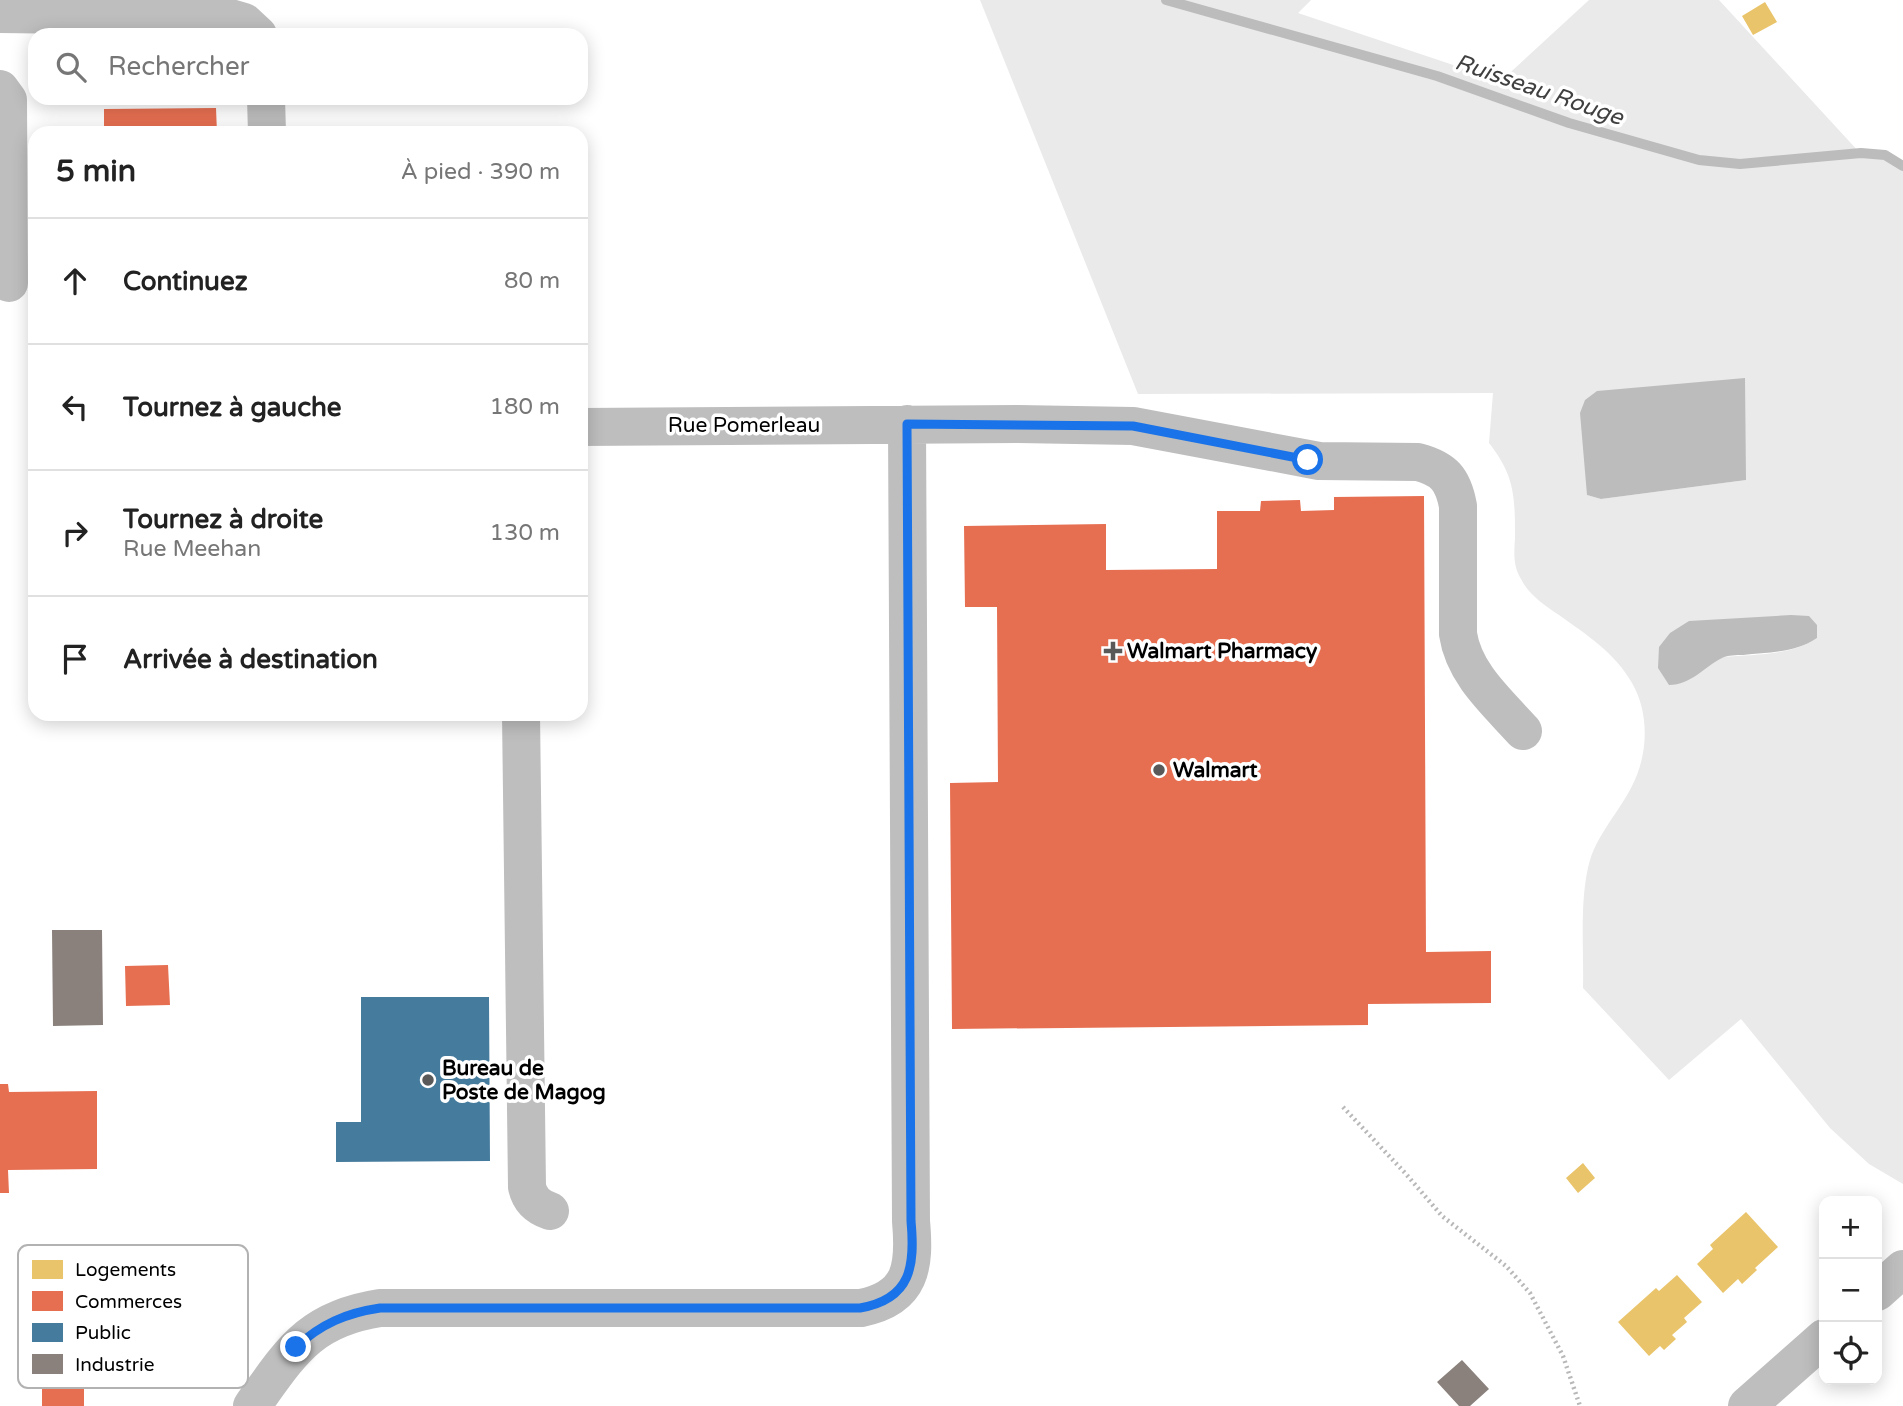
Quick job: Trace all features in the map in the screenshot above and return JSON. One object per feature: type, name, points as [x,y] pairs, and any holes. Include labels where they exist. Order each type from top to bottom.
[{"type":"street","points":[[0,14],[227,17],[254,20]]},
{"type":"street","points":[[0,89],[8,100],[15,283]]},
{"type":"street","points":[[266,105],[267,126]]},
{"type":"street","points":[[252,1406],[284,1361],[310,1334],[326,1324],[361,1311],[380,1308],[860,1308],[883,1302],[907,1278],[914,1256],[911,1221],[907,424]]},
{"type":"street","name":"Rue Pomerleau","points":[[588,427],[907,424],[1133,426],[1319,461],[1418,462],[1433,466],[1446,476],[1455,490],[1458,506],[1460,649],[1474,676],[1523,731]]},
{"type":"street","points":[[521,721],[527,1187],[532,1200],[550,1211]]},
{"type":"street","points":[[1746,1406],[1819,1342]]},
{"type":"path","points":[[1343,1107],[1406,1174],[1431,1206],[1506,1266],[1530,1293],[1563,1356],[1580,1406]]},
{"type":"shaded area","points":[[980,0],[1311,0],[1298,13],[1501,81],[1589,0],[1719,0],[1860,153],[1885,155],[1903,166],[1903,1184],[1869,1164],[1830,1128],[1741,1019],[1669,1080],[1583,988],[1583,907],[1590,860],[1637,774],[1644,748],[1644,721],[1638,695],[1625,672],[1590,637],[1537,599],[1518,574],[1512,488],[1504,466],[1489,443],[1493,393],[1138,394]],"holes":[[[1746,480],[1601,499],[1587,495]],[[1817,638],[1784,651],[1723,657]]]},
{"type":"shaded area","points":[[1745,378],[1746,480],[1601,499],[1587,495],[1580,413],[1585,400],[1597,391]]},
{"type":"shaded area","points":[[1809,616],[1817,625],[1817,638],[1791,649],[1724,657],[1691,679],[1677,684],[1669,685],[1658,668],[1659,647],[1670,633],[1689,621]]},
{"type":"building: Logements","points":[[1765,2],[1777,22],[1753,35],[1742,16]]},
{"type":"building: Logements","points":[[1583,1163],[1595,1178],[1578,1193],[1566,1178]]},
{"type":"building: Logements","points":[[1746,1212],[1778,1247],[1742,1284],[1738,1279],[1723,1293],[1697,1264],[1713,1249],[1710,1245]]},
{"type":"building: Logements","points":[[1677,1275],[1702,1302],[1684,1318],[1687,1322],[1672,1335],[1676,1339],[1664,1350],[1660,1346],[1649,1356],[1618,1322],[1656,1288],[1659,1291]]},
{"type":"building: Commerces","points":[[216,108],[217,126],[104,126],[104,109]]},
{"type":"building: Commerces","points":[[1424,496],[1426,952],[1491,951],[1491,1003],[1368,1004],[1368,1025],[952,1029],[950,783],[998,782],[997,607],[965,607],[964,526],[1106,524],[1106,570],[1217,569],[1217,511],[1260,511],[1261,501],[1300,500],[1301,511],[1334,510],[1334,497]]},
{"type":"building: Commerces","points":[[168,965],[170,1005],[126,1006],[125,966]]},
{"type":"building: Commerces","points":[[0,1084],[8,1084],[9,1092],[97,1091],[97,1169],[8,1170],[9,1193],[0,1193]]},
{"type":"building: Commerces","points":[[42,1388],[84,1388],[84,1406],[42,1406]]},
{"type":"building: Public","points":[[361,997],[489,997],[490,1161],[336,1162],[336,1122],[361,1122]]},
{"type":"building: Industrie","points":[[52,930],[102,930],[103,1025],[53,1026]]},
{"type":"building: Industrie","points":[[1462,1360],[1489,1389],[1470,1406],[1459,1406],[1437,1382]]},
{"type":"waterway","name":"Ruisseau Rouge","points":[[1166,0],[1437,76],[1569,123],[1699,160],[1740,164],[1861,153],[1885,155],[1903,166]]},
{"type":"place","name":"Walmart Pharmacy","points":[[1113,651]]},
{"type":"place","name":"Walmart","points":[[1159,770]]},
{"type":"place","name":"Bureau de Poste de Magog","points":[[428,1080]]},
{"type":"route","points":[[296,1347],[310,1334],[343,1316],[380,1308],[860,1308],[883,1302],[892,1295],[907,1278],[914,1256],[911,1221],[907,424],[1133,426],[1308,460]]}]
